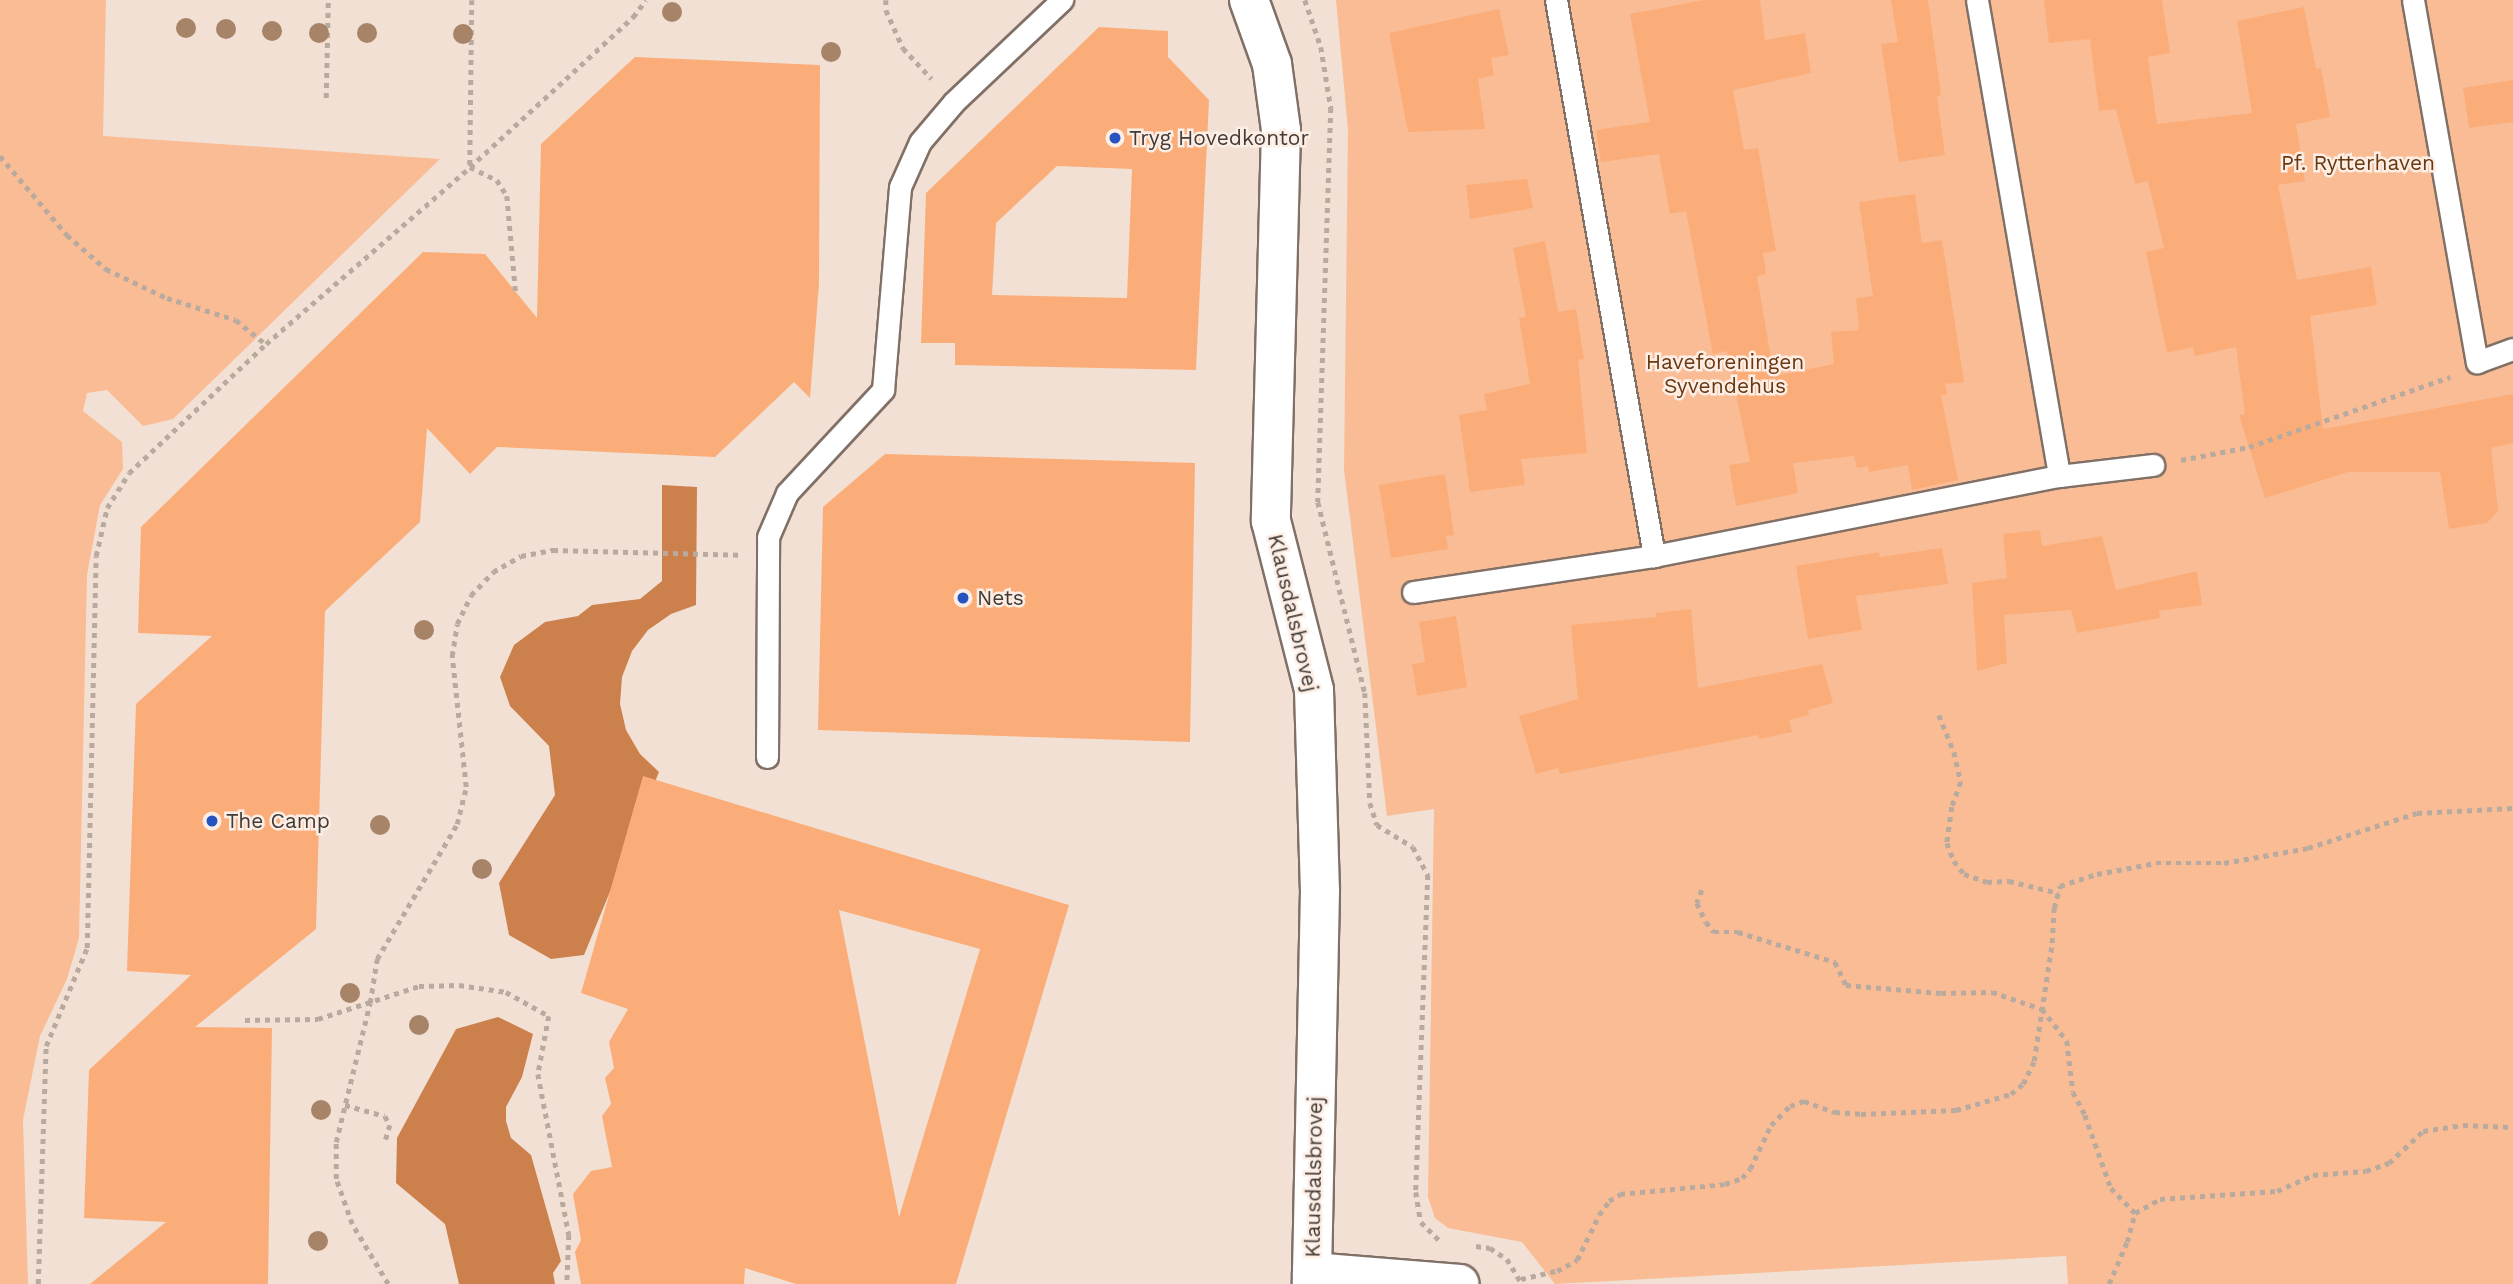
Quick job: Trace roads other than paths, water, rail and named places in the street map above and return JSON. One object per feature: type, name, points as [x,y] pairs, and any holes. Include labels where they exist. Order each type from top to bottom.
[{"type":"street","name":"Klausdalsbrovej","points":[[1250,0],[1272,64],[1281,130],[1271,520],[1314,690],[1320,891],[1312,1278],[1460,1284]]},
{"type":"lane","points":[[767,757],[768,537],[787,493],[883,390],[900,187],[920,142],[954,103],[1062,0]]},
{"type":"lane","points":[[1556,0],[1654,556]]},
{"type":"lane","points":[[1977,0],[2059,476]]},
{"type":"lane","points":[[2413,0],[2477,362],[2513,349]]},
{"type":"lane","points":[[1413,592],[1654,556],[2059,476],[2153,465]]},
{"type":"place","name":"Tryg Hovedkontor","points":[[1115,138]]},
{"type":"place","name":"Nets","points":[[963,598]]},
{"type":"place","name":"The Camp","points":[[212,821]]},
{"type":"park label","name":"Pf. Rytterhaven","points":[[2358,163]]},
{"type":"park label","name":"Haveforeningen Syvendehus","points":[[1725,374]]}]
